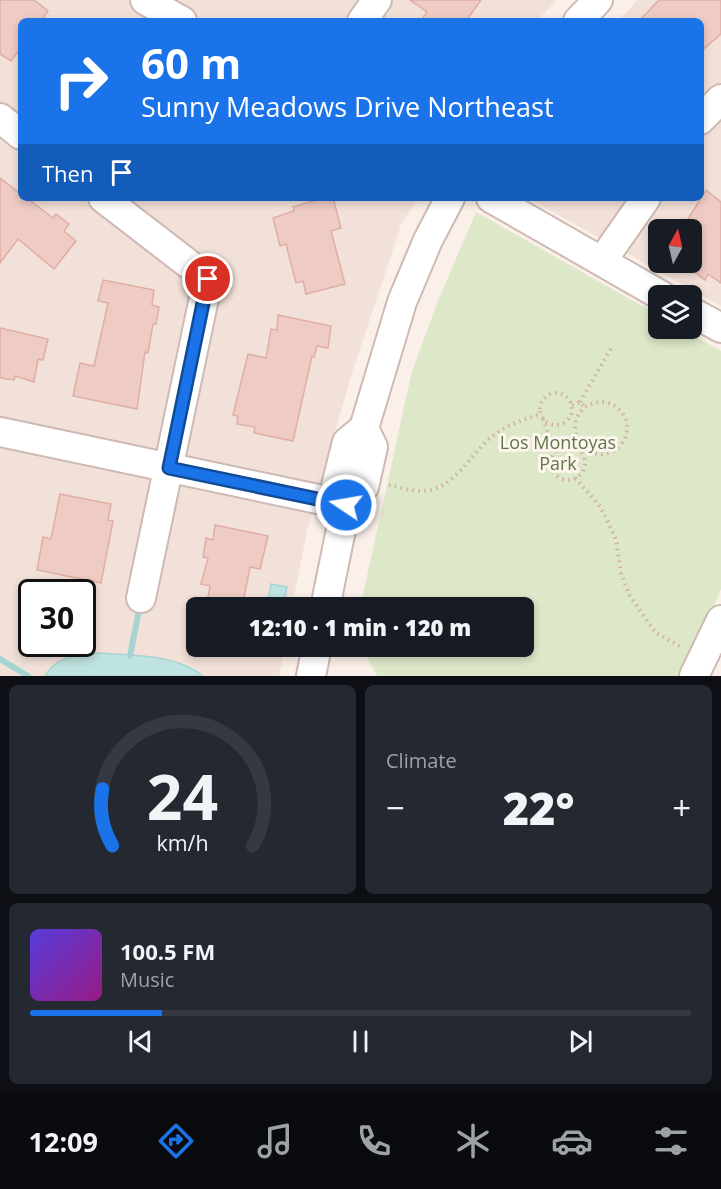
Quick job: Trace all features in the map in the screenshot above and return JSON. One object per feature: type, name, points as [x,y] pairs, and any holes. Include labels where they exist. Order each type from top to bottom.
[{"type":"street","points":[[145,0],[177,18]]},
{"type":"street","points":[[364,18],[377,0]]},
{"type":"street","points":[[581,18],[598,0]]},
{"type":"street","points":[[704,116],[721,99]]},
{"type":"street","points":[[0,118],[18,133]]},
{"type":"street","points":[[107,201],[208,279],[141,598]]},
{"type":"street","points":[[346,505],[336,486],[346,442],[364,428],[402,302],[449,201]]},
{"type":"street","points":[[496,201],[648,288]]},
{"type":"street","points":[[602,261],[644,201]]},
{"type":"street","points":[[702,318],[721,328]]},
{"type":"street","points":[[327,597],[346,505],[364,487],[373,447],[364,428]]},
{"type":"street","points":[[0,432],[346,505]]},
{"type":"street","points":[[698,667],[721,620]]},
{"type":"street","points":[[311,676],[315,657]]},
{"type":"path","points":[[572,405],[580,402],[614,345]]},
{"type":"path","points":[[542,416],[554,425],[561,424],[570,417],[572,405],[565,395],[553,393],[543,400],[542,416],[555,452],[551,464],[555,474],[565,480],[575,478],[585,466],[583,450],[575,434],[575,424],[585,407],[605,402],[614,405],[627,419],[628,429],[620,448],[610,454],[599,455],[583,450],[568,446],[555,452]]},
{"type":"path","points":[[580,402],[585,407]]},
{"type":"path","points":[[365,480],[418,491],[433,489],[455,476],[494,435],[507,426],[542,416]]},
{"type":"path","points":[[575,478],[600,506],[609,524],[616,540],[621,574],[630,596],[656,632],[698,667]]},
{"type":"shaded area","points":[[0,0],[557,0],[540,18],[18,18],[18,201],[416,201],[401,225],[351,376],[307,531],[294,597],[186,597],[186,657],[283,657],[279,676],[0,676]]},
{"type":"shaded area","points":[[637,0],[721,0],[721,306],[702,295],[702,285],[683,285],[662,273],[702,273],[702,219],[648,219],[648,265],[533,201],[704,201],[704,18],[622,18]]},
{"type":"green space","name":"Los Montoyas Park","points":[[476,212],[648,309],[648,339],[700,339],[721,351],[721,589],[684,676],[377,676],[367,657],[534,657],[534,597],[362,597],[412,371],[438,301]]},
{"type":"water","points":[[271,584],[287,587],[285,597],[269,597]]},
{"type":"water","points":[[96,654],[154,657],[180,664],[203,676],[45,676],[62,660],[69,657],[96,657]]},
{"type":"building","points":[[0,0],[34,0],[48,11],[43,18],[18,18],[18,52],[11,61],[0,54]]},
{"type":"building","points":[[410,0],[481,0],[468,18],[423,18],[427,12]]},
{"type":"building","points":[[659,0],[721,0],[721,34],[704,49],[704,18],[642,18]]},
{"type":"building","points":[[0,178],[18,192],[18,201],[31,201],[53,218],[56,214],[69,224],[64,231],[76,241],[54,269],[18,239],[0,263]]},
{"type":"building","points":[[706,190],[721,202],[721,283],[708,274],[705,280],[696,273],[702,273],[702,219],[688,219],[699,201],[704,201]]},
{"type":"building","points":[[313,201],[334,201],[341,228],[331,231],[345,284],[306,294],[303,281],[296,283],[286,244],[280,246],[273,218],[294,211],[293,207]]},
{"type":"building","points":[[103,280],[154,290],[152,305],[159,307],[156,324],[153,324],[148,353],[145,352],[137,409],[73,396],[80,363],[94,366],[108,303],[98,301]]},
{"type":"building","points":[[278,315],[331,326],[328,348],[317,346],[314,357],[312,356],[293,441],[254,433],[255,427],[237,424],[238,416],[233,415],[248,354],[266,358],[271,329],[277,330]]},
{"type":"building","points":[[0,328],[48,339],[43,360],[38,359],[34,382],[15,376],[14,380],[0,378]]},
{"type":"building","points":[[60,494],[111,504],[108,520],[113,521],[101,583],[96,582],[96,579],[81,579],[37,570],[43,537],[51,539]]},
{"type":"building","points":[[215,525],[268,536],[260,569],[250,567],[244,597],[208,597],[210,586],[201,584],[208,558],[203,557],[206,538],[213,540]]},
{"type":"waterway","points":[[130,656],[140,605]]},
{"type":"waterway","points":[[0,659],[28,676]]},
{"type":"route","points":[[208,279],[169,468],[346,505]]}]
